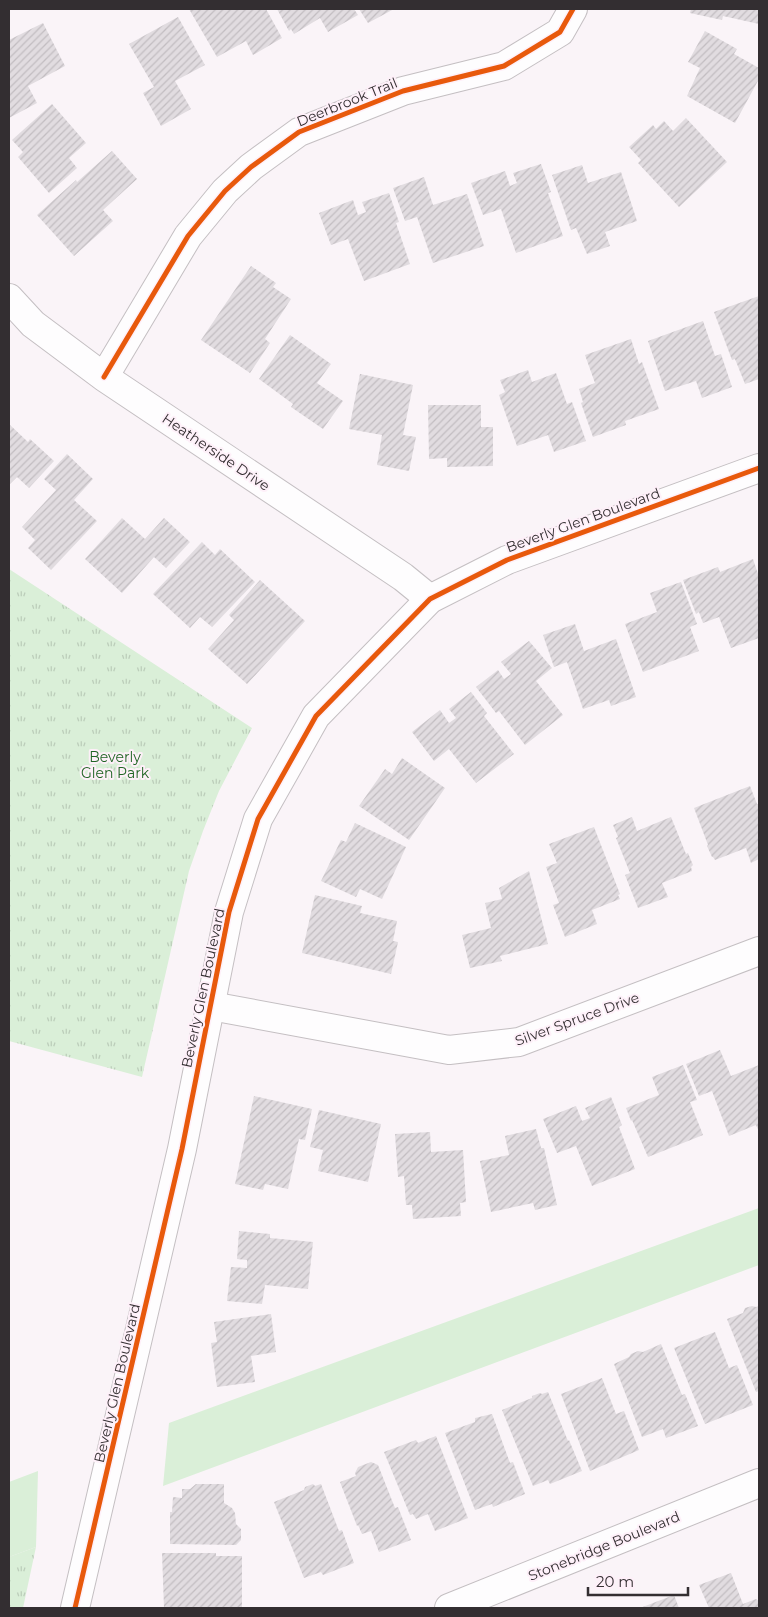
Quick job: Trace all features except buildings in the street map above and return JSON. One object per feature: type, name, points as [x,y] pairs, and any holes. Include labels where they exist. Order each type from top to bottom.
[{"type":"street","name":"Deerbrook Trail","points":[[104,377],[188,236],[225,191],[251,167],[299,132],[403,92],[504,66],[560,32],[573,9]]},
{"type":"street","name":"Heatherside Drive","points":[[9,298],[33,324],[104,377],[403,577],[430,599]]},
{"type":"street","name":"Beverly Glen Boulevard","points":[[75,1608],[182,1149],[229,912],[258,819],[316,716],[430,599],[506,560],[759,468]]},
{"type":"street","name":"Silver Spruce Drive","points":[[210,1006],[448,1050],[519,1042],[759,950]]},
{"type":"street","name":"Stonebridge Boulevard","points":[[449,1608],[759,1483]]},
{"type":"green space","name":"Beverly Glen Park","points":[[9,569],[252,728],[219,791],[189,871],[142,1077],[9,1041]]},
{"type":"green space","points":[[759,1208],[759,1265],[163,1486],[169,1423]]},
{"type":"green space","points":[[38,1471],[36,1547],[9,1557],[9,1482]]},
{"type":"green space","points":[[36,1547],[23,1608],[9,1608],[9,1557]]},
{"type":"cycle path","points":[[104,377],[188,236],[225,191],[251,167],[299,132],[403,91],[504,66],[560,32],[573,9]]},
{"type":"cycle path","points":[[75,1608],[182,1149],[229,912],[258,819],[316,716],[430,599],[507,560],[759,468]]}]
